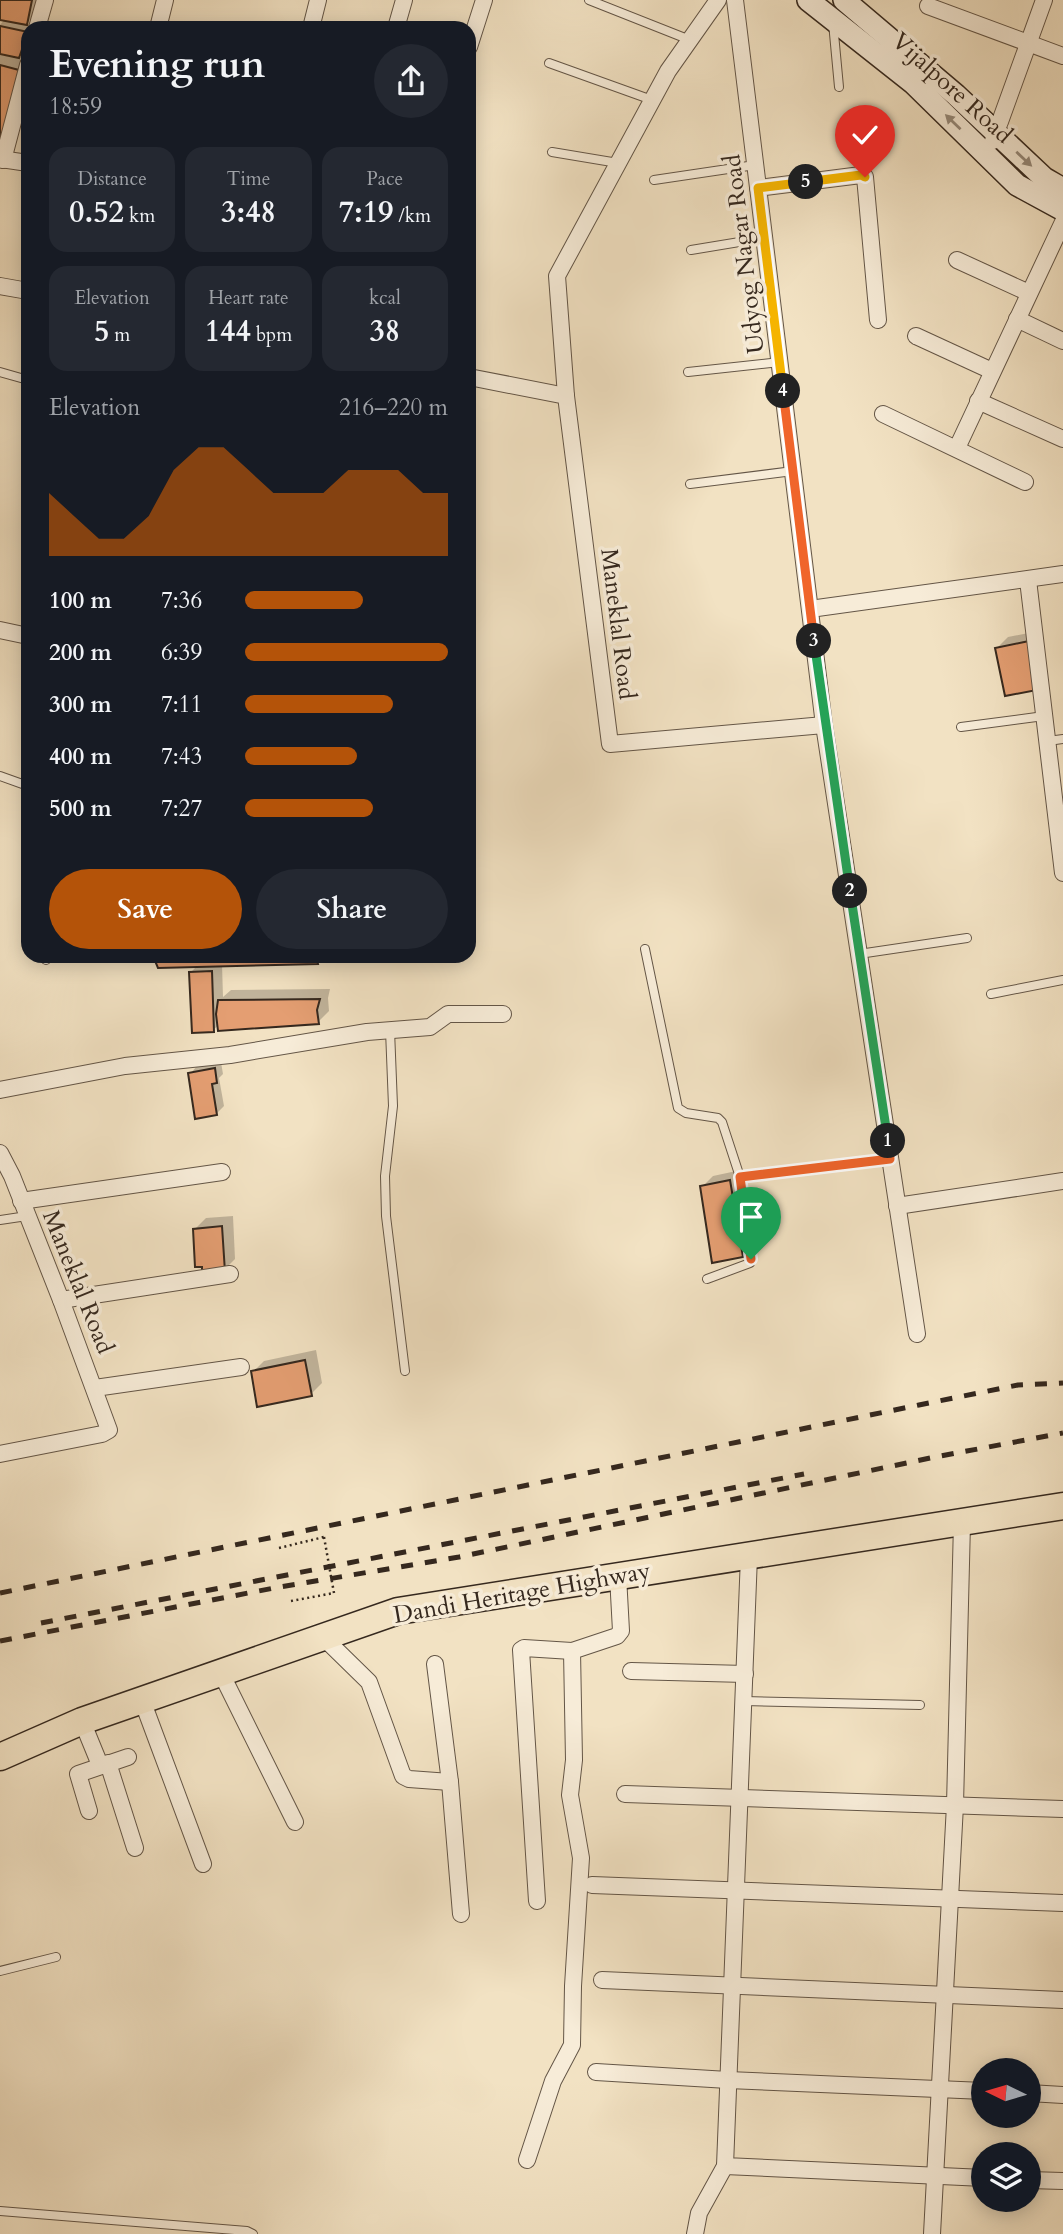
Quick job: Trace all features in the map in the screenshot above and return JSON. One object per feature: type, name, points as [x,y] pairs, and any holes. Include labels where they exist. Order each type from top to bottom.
[{"type":"highway","name":"Dandi Heritage Highway","points":[[0,1756],[82,1721],[398,1611],[1063,1506]]},
{"type":"main road","name":"Vijalpore Road","points":[[808,0],[913,83],[1017,185],[1063,210]]},
{"type":"main road","name":"Vijalpore Road","points":[[844,0],[864,7],[1044,178],[1063,189]]},
{"type":"street","points":[[39,21],[45,0]]},
{"type":"street","points":[[160,21],[165,0]]},
{"type":"street","points":[[313,21],[318,0]]},
{"type":"street","points":[[398,21],[404,0]]},
{"type":"street","points":[[476,25],[484,0]]},
{"type":"street","points":[[476,378],[566,396],[557,276],[668,71],[718,0]]},
{"type":"street","name":"Udyog Nagar Road","points":[[735,0],[824,725],[917,1334]]},
{"type":"street","points":[[988,156],[1044,0]]},
{"type":"street","points":[[928,6],[1063,56]]},
{"type":"street","points":[[21,91],[2,160],[21,162]]},
{"type":"street","points":[[758,188],[861,175],[865,177],[878,320]]},
{"type":"street","points":[[957,447],[1063,222]]},
{"type":"street","points":[[957,260],[1029,293]]},
{"type":"street","points":[[0,286],[21,290]]},
{"type":"street","points":[[1017,319],[1063,341]]},
{"type":"street","points":[[916,336],[992,371]]},
{"type":"street","name":"Maneklal Road","points":[[566,396],[610,744],[824,725]]},
{"type":"street","points":[[978,401],[1063,439]]},
{"type":"street","points":[[883,414],[957,447],[1025,482]]},
{"type":"street","points":[[810,609],[1063,574]]},
{"type":"street","points":[[1028,580],[1044,716],[1055,740],[1063,873]]},
{"type":"street","points":[[0,630],[21,634]]},
{"type":"street","points":[[0,1090],[117,1068],[230,1055],[367,1032],[430,1027],[452,1014],[503,1014]]},
{"type":"street","name":"Maneklal Road","points":[[0,1153],[61,1300],[109,1430],[102,1434],[0,1454]]},
{"type":"street","points":[[24,1209],[222,1172]]},
{"type":"street","points":[[897,1206],[1063,1181]]},
{"type":"street","points":[[61,1300],[230,1274]]},
{"type":"street","points":[[95,1388],[241,1367]]},
{"type":"street","points":[[932,2234],[955,1805],[962,1523]]},
{"type":"street","points":[[695,2234],[699,2213],[725,2166],[749,1556]]},
{"type":"street","points":[[537,1901],[521,1650],[572,1651],[617,1636],[621,1631],[618,1576]]},
{"type":"street","points":[[323,1637],[369,1682],[403,1776],[409,1779],[450,1782]]},
{"type":"street","points":[[527,2160],[554,2081],[572,2045],[573,1986],[582,1857],[570,1795],[574,1760],[572,1651]]},
{"type":"street","points":[[435,1664],[450,1782],[461,1914]]},
{"type":"street","points":[[631,1671],[745,1674]]},
{"type":"street","points":[[221,1673],[295,1822]]},
{"type":"street","points":[[142,1700],[203,1864]]},
{"type":"street","points":[[82,1721],[104,1764],[135,1848]]},
{"type":"street","points":[[89,1811],[78,1774],[128,1757]]},
{"type":"street","points":[[625,1794],[1063,1809]]},
{"type":"street","points":[[592,1885],[1063,1903]]},
{"type":"street","points":[[602,1980],[1063,2000]]},
{"type":"street","points":[[596,2071],[727,2080],[971,2090]]},
{"type":"street","points":[[1041,2094],[1063,2095]]},
{"type":"street","points":[[725,2166],[971,2177]]},
{"type":"street","points":[[1041,2180],[1063,2181]]},
{"type":"lane","points":[[589,0],[690,40]]},
{"type":"lane","points":[[833,19],[839,87]]},
{"type":"lane","points":[[549,63],[652,100]]},
{"type":"lane","points":[[552,152],[619,163]]},
{"type":"lane","points":[[654,180],[756,165]]},
{"type":"lane","points":[[691,250],[764,237]]},
{"type":"lane","points":[[688,372],[780,362]]},
{"type":"lane","points":[[0,372],[21,378]]},
{"type":"lane","points":[[690,484],[793,471]]},
{"type":"lane","points":[[961,727],[1044,716]]},
{"type":"lane","points":[[0,776],[21,784]]},
{"type":"lane","points":[[859,954],[967,938]]},
{"type":"lane","points":[[645,949],[678,1108],[686,1113],[718,1118],[722,1122],[740,1177],[750,1263],[707,1279]]},
{"type":"lane","points":[[991,994],[1063,981]]},
{"type":"lane","points":[[390,1030],[393,1106],[385,1176],[386,1216],[405,1371]]},
{"type":"lane","points":[[740,1177],[890,1159]]},
{"type":"lane","points":[[0,1220],[24,1209]]},
{"type":"lane","points":[[744,1701],[920,1705]]},
{"type":"lane","points":[[0,1971],[56,1956]]},
{"type":"lane","points":[[0,2211],[247,2231],[253,2234]]},
{"type":"path","points":[[279,1548],[324,1537],[334,1593],[290,1601]]},
{"type":"building","points":[[0,0],[32,0],[28,21],[21,21],[21,24],[0,20]]},
{"type":"building","points":[[0,26],[21,30],[19,58],[0,54]]},
{"type":"building","points":[[0,65],[19,70],[2,137],[0,137]]},
{"type":"building","points":[[1029,641],[1037,690],[1005,696],[995,648]]},
{"type":"building","points":[[156,963],[318,964],[158,968]]},
{"type":"building","points":[[212,971],[214,1032],[192,1033],[189,972]]},
{"type":"building","points":[[320,999],[317,1010],[319,1024],[218,1031],[218,1000]]},
{"type":"building","points":[[215,1068],[217,1083],[212,1084],[217,1115],[195,1119],[188,1073]]},
{"type":"building","points":[[730,1180],[743,1257],[712,1263],[700,1186]]},
{"type":"building","points":[[222,1226],[225,1272],[202,1273],[202,1267],[195,1267],[193,1229]]},
{"type":"building","points":[[305,1360],[312,1396],[257,1407],[251,1371]]},
{"type":"railway","points":[[0,1593],[1018,1385],[1063,1383]]},
{"type":"railway","points":[[0,1641],[274,1588],[459,1557],[935,1457],[1063,1433]]},
{"type":"railway","points":[[41,1623],[804,1474]]},
{"type":"route","points":[[751,1259],[740,1177],[890,1159],[824,725],[758,188],[861,175],[865,177]]}]
